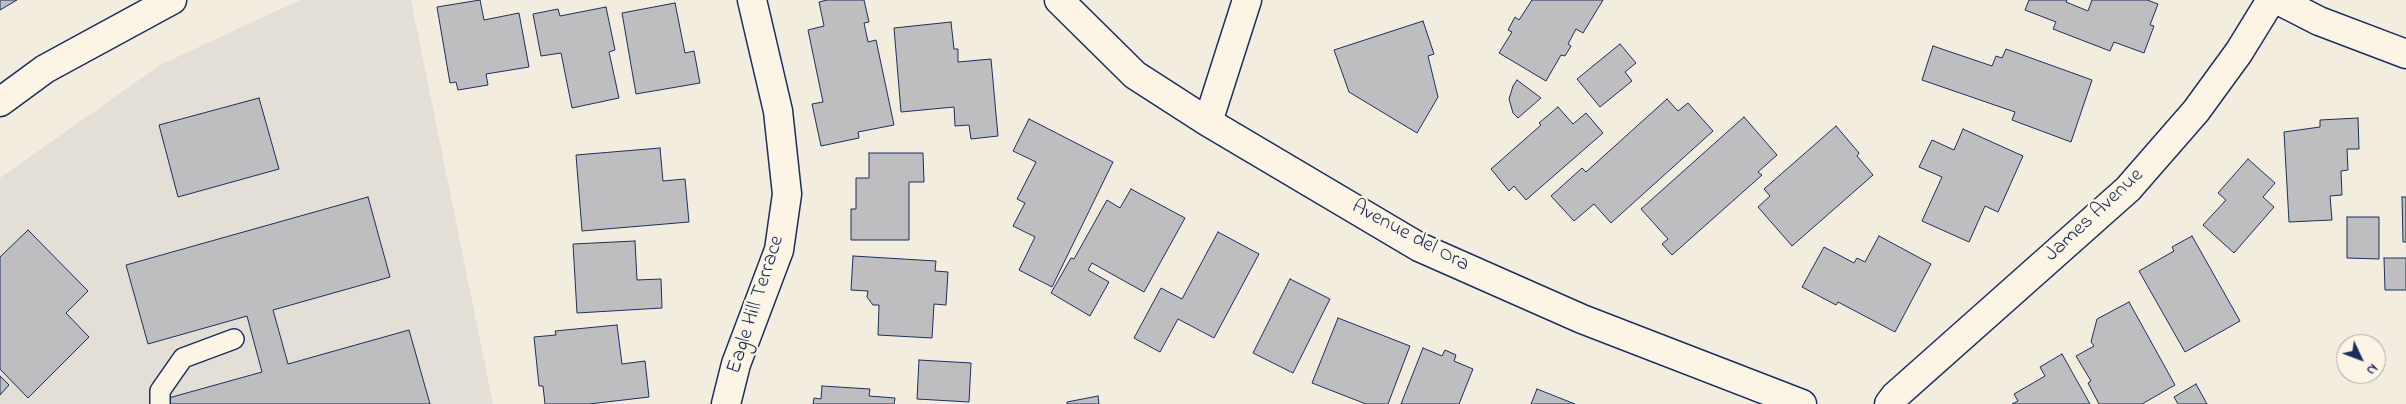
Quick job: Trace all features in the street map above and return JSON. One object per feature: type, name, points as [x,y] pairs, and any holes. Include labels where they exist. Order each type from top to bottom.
[{"type":"street","points":[[0,102],[45,69],[172,0]]},
{"type":"street","name":"Eagle Hill Terrace","points":[[726,404],[736,364],[779,250],[787,194],[778,111],[752,0]]},
{"type":"street","name":"Avenue del Ora","points":[[1058,0],[1135,75],[1208,122],[1419,247],[1582,319],[1802,404]]},
{"type":"street","points":[[1208,122],[1247,0]]},
{"type":"street","name":"James Avenue","points":[[1889,404],[1895,396],[2128,189],[2196,111],[2239,52],[2271,0]]},
{"type":"street","points":[[2278,0],[2320,21],[2406,54]]},
{"type":"lane","points":[[160,404],[160,391],[182,358],[234,339]]},
{"type":"shaded area","points":[[300,0],[411,0],[493,404],[0,404],[0,178],[160,65]]},
{"type":"building","points":[[0,0],[17,0],[0,10]]},
{"type":"building","points":[[480,0],[484,20],[519,13],[529,67],[486,74],[488,85],[458,90],[456,82],[450,83],[437,7]]},
{"type":"building","points":[[827,0],[864,0],[869,22],[864,23],[868,42],[876,40],[894,125],[858,132],[859,138],[821,146],[812,104],[823,102],[808,30],[824,26],[819,2]]},
{"type":"building","points":[[1532,0],[1603,0],[1583,33],[1576,29],[1568,44],[1571,46],[1565,56],[1561,55],[1546,81],[1499,53],[1512,32],[1508,30],[1515,17],[1519,20]]},
{"type":"building","points":[[2029,0],[2067,0],[2066,2],[2088,11],[2092,0],[2147,0],[2158,4],[2150,25],[2154,26],[2144,53],[2114,42],[2110,51],[2053,29],[2056,22],[2025,10]]},
{"type":"building","points":[[675,3],[685,53],[694,51],[700,83],[636,94],[622,13]]},
{"type":"building","points":[[606,7],[615,50],[609,52],[619,98],[572,108],[561,53],[541,56],[533,14],[558,9],[560,16]]},
{"type":"building","points":[[1423,21],[1434,54],[1428,56],[1438,97],[1417,133],[1349,92],[1334,50]]},
{"type":"building","points":[[951,22],[954,49],[958,49],[958,62],[991,59],[998,136],[971,139],[969,125],[955,126],[954,107],[901,112],[894,28]]},
{"type":"building","points":[[1620,44],[1636,63],[1625,72],[1632,81],[1600,107],[1577,79]]},
{"type":"building","points":[[1933,46],[1992,66],[1996,56],[2002,58],[2006,49],[2092,80],[2071,142],[2012,120],[2015,112],[1922,80]]},
{"type":"building","points":[[1517,80],[1541,98],[1518,118],[1513,113],[1509,99]]},
{"type":"building","points":[[259,98],[279,169],[178,197],[159,125]]},
{"type":"building","points":[[1667,99],[1678,111],[1688,103],[1713,131],[1611,223],[1594,204],[1574,221],[1551,196],[1582,168],[1586,172]]},
{"type":"building","points":[[1558,107],[1573,124],[1586,113],[1603,133],[1526,200],[1514,186],[1509,191],[1491,169],[1541,125],[1539,123]]},
{"type":"building","points":[[1744,117],[1777,155],[1758,172],[1762,175],[1672,255],[1662,244],[1668,239],[1641,209]]},
{"type":"building","points":[[2358,118],[2359,149],[2347,149],[2348,170],[2341,171],[2342,195],[2330,196],[2332,220],[2289,222],[2284,132],[2320,127],[2320,120]]},
{"type":"building","points":[[1029,119],[1113,162],[1052,287],[1019,270],[1035,237],[1013,226],[1025,203],[1017,199],[1036,162],[1013,151]]},
{"type":"building","points":[[1836,126],[1859,153],[1857,156],[1873,175],[1792,246],[1758,207],[1770,196],[1764,189]]},
{"type":"building","points":[[1963,129],[2023,156],[1998,212],[1985,206],[1969,242],[1922,221],[1942,177],[1919,167],[1932,140],[1954,150]]},
{"type":"building","points":[[660,148],[663,181],[685,179],[689,222],[582,231],[576,155]]},
{"type":"building","points":[[869,153],[923,153],[924,182],[909,182],[909,240],[851,240],[851,209],[856,209],[856,178],[869,178]]},
{"type":"building","points":[[2248,159],[2275,183],[2263,197],[2274,207],[2234,253],[2203,225],[2226,200],[2218,193]]},
{"type":"building","points":[[1131,189],[1185,218],[1144,292],[1092,263],[1088,270],[1109,282],[1090,316],[1051,293],[1071,258],[1074,259],[1107,200],[1120,208]]},
{"type":"building","points":[[368,197],[390,277],[273,310],[288,364],[409,330],[430,404],[167,404],[165,399],[262,372],[247,316],[148,344],[126,265]]},
{"type":"building","points":[[2402,197],[2406,197],[2406,242],[2403,242]]},
{"type":"building","points":[[2347,217],[2379,217],[2379,259],[2347,258]]},
{"type":"building","points":[[28,230],[88,291],[66,313],[89,337],[28,398],[0,369],[0,257]]},
{"type":"building","points":[[1218,232],[1259,254],[1214,338],[1178,319],[1160,352],[1134,338],[1161,288],[1182,299]]},
{"type":"building","points":[[1879,236],[1931,264],[1895,332],[1838,302],[1836,305],[1802,287],[1824,247],[1854,263],[1857,258],[1865,262]]},
{"type":"building","points":[[2192,236],[2240,321],[2185,352],[2139,271],[2174,251],[2172,247]]},
{"type":"building","points":[[635,241],[637,280],[661,279],[662,308],[577,313],[573,244]]},
{"type":"building","points":[[853,256],[936,261],[935,271],[948,272],[946,305],[934,304],[932,338],[878,335],[879,305],[873,305],[867,297],[868,291],[851,290]]},
{"type":"building","points":[[2384,258],[2406,258],[2406,290],[2385,290]]},
{"type":"building","points":[[1290,279],[1330,299],[1293,373],[1253,353]]},
{"type":"building","points":[[2129,302],[2175,385],[2142,404],[2099,404],[2088,383],[2091,381],[2076,356],[2094,346],[2091,342],[2097,319]]},
{"type":"building","points":[[1338,318],[1410,346],[1388,404],[1366,404],[1312,383]]},
{"type":"building","points":[[617,325],[622,364],[645,361],[649,397],[589,404],[545,404],[543,386],[539,386],[534,337],[556,335],[555,331]]},
{"type":"building","points":[[1423,348],[1442,356],[1445,350],[1456,355],[1454,361],[1473,369],[1459,404],[1401,404]]},
{"type":"building","points":[[2062,354],[2090,404],[2012,404],[2018,401],[2014,394],[2045,376],[2040,367]]},
{"type":"building","points":[[919,360],[971,363],[969,402],[917,399]]},
{"type":"building","points":[[0,376],[9,385],[0,395]]},
{"type":"building","points":[[2196,384],[2207,404],[2178,404],[2174,397]]},
{"type":"building","points":[[822,386],[870,389],[869,396],[895,398],[894,404],[813,404],[814,398],[821,399]]},
{"type":"building","points":[[1537,389],[1575,404],[1531,404]]},
{"type":"building","points":[[1098,396],[1099,404],[1067,404],[1067,402]]}]
